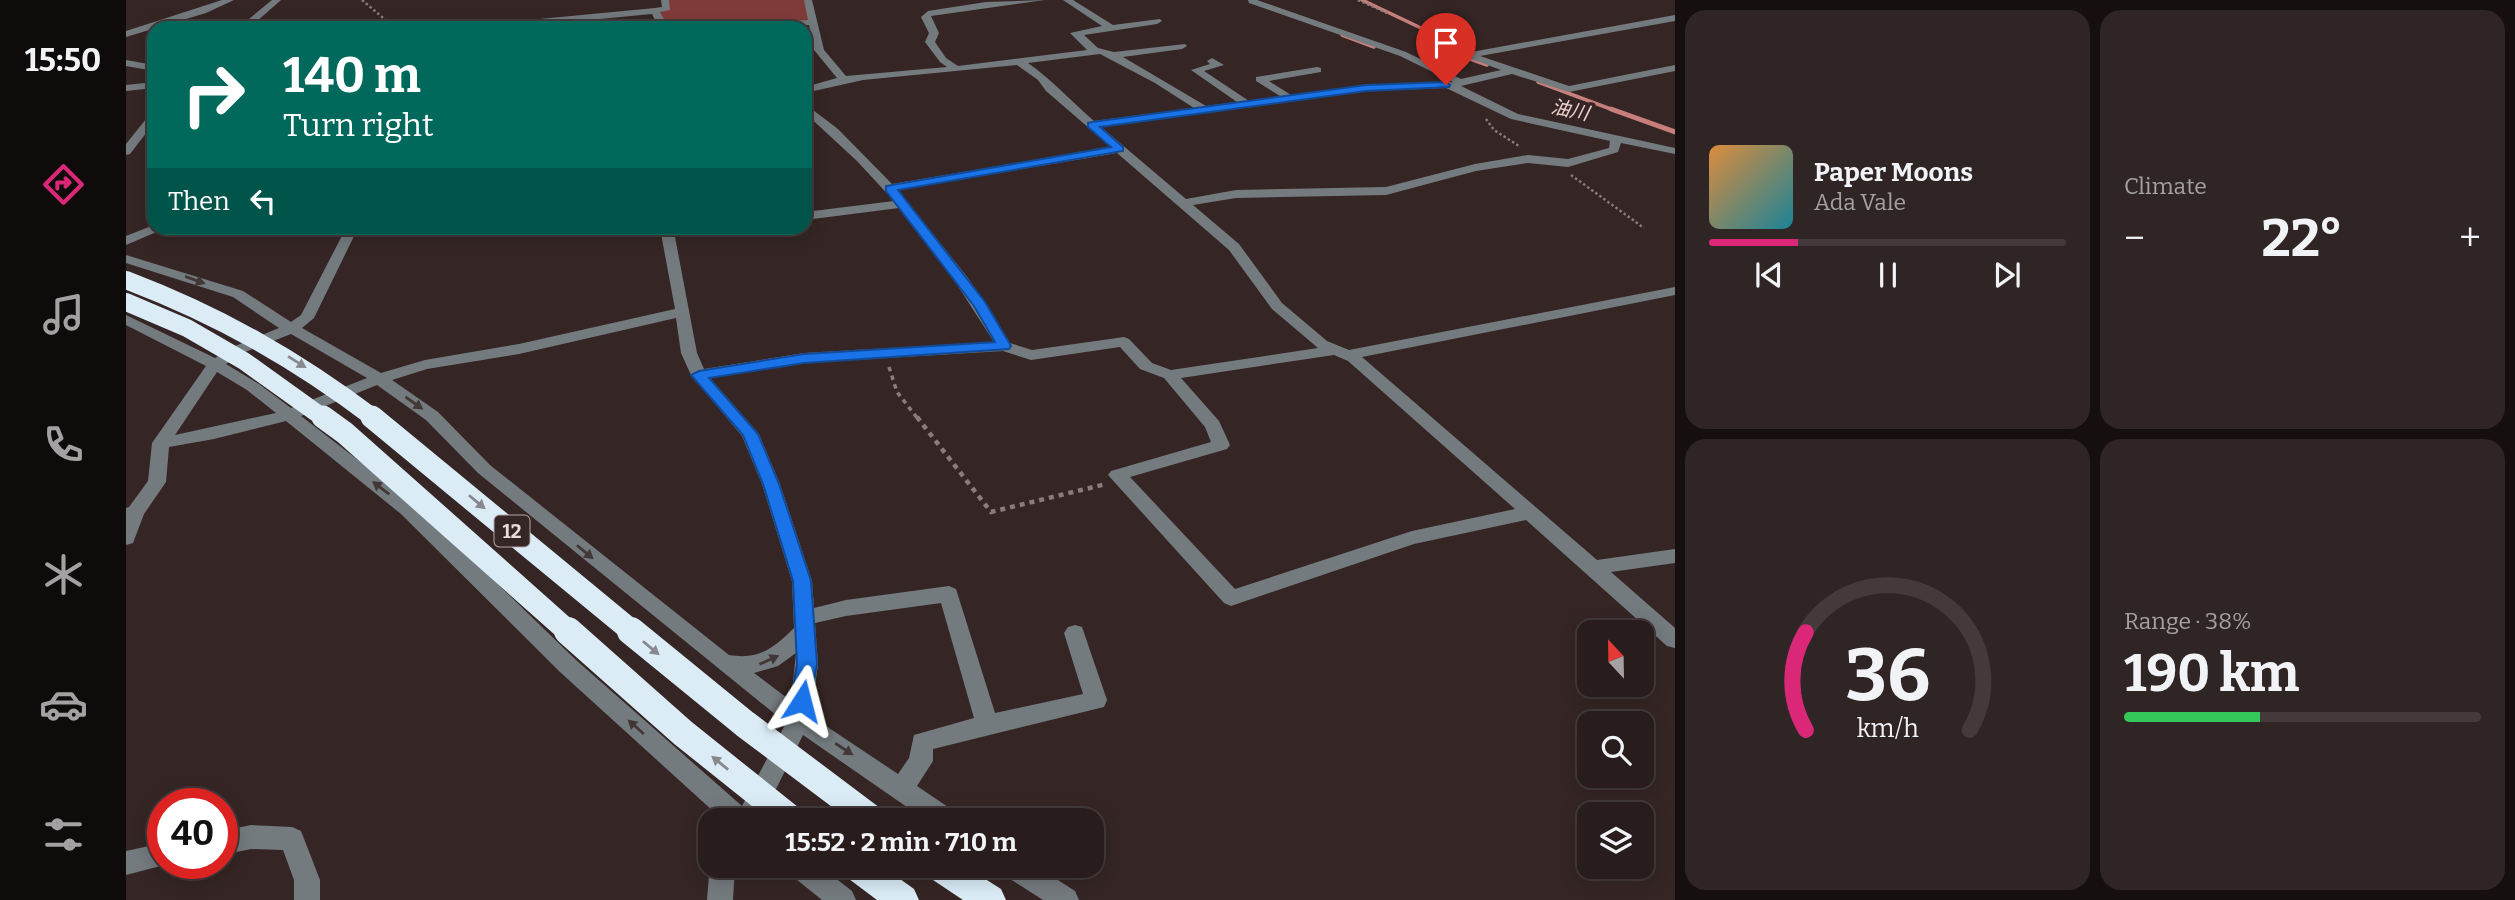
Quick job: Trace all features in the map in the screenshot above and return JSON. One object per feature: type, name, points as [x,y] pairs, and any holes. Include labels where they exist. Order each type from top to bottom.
[{"type":"highway","name":"12","points":[[126,280],[215,315],[322,378],[429,461],[719,705],[857,808]]},
{"type":"highway","name":"12","points":[[126,302],[187,328],[244,361],[345,433],[683,733],[777,808]]},
{"type":"highway","points":[[873,878],[903,900]]},
{"type":"highway","points":[[956,878],[990,900]]},
{"type":"street","points":[[170,21],[230,0]]},
{"type":"street","points":[[252,21],[277,0]]},
{"type":"street","points":[[520,21],[570,13],[655,11],[667,8],[665,0]]},
{"type":"street","points":[[808,0],[819,50],[842,79]]},
{"type":"street","points":[[956,69],[943,60],[930,42],[934,33],[925,17],[984,2],[1041,0]]},
{"type":"street","points":[[1067,0],[1110,27]]},
{"type":"street","points":[[1240,0],[1263,0]]},
{"type":"street","points":[[1252,1],[1404,54],[1502,113],[1675,151]]},
{"type":"street","points":[[655,11],[660,21]]},
{"type":"street","points":[[570,13],[572,21]]},
{"type":"street","points":[[1675,18],[1469,55],[1569,89],[1675,68]]},
{"type":"street","points":[[1094,51],[1082,42],[1087,41],[1075,33],[1157,21]]},
{"type":"street","points":[[126,34],[147,28]]},
{"type":"street","points":[[812,88],[842,79],[956,69],[1094,51],[1116,55],[1182,46]]},
{"type":"street","points":[[1116,55],[1204,110]]},
{"type":"street","points":[[1018,61],[1042,78],[1119,149],[1234,247],[1278,306],[1322,344],[1341,353],[1675,640]]},
{"type":"street","points":[[1212,61],[1219,65],[1196,70],[1247,104]]},
{"type":"street","points":[[126,63],[147,67]]},
{"type":"street","points":[[1289,98],[1260,79],[1317,70]]},
{"type":"street","points":[[1092,125],[1366,88],[1457,84],[1512,71]]},
{"type":"street","points":[[126,88],[147,86]]},
{"type":"street","points":[[812,113],[844,139],[890,188],[980,305],[1004,346]]},
{"type":"street","points":[[126,152],[147,125]]},
{"type":"street","points":[[1185,203],[1236,194],[1386,191],[1475,168],[1536,159],[1559,164],[1614,150],[1616,138]]},
{"type":"street","points":[[890,188],[1119,149]]},
{"type":"street","points":[[812,215],[902,205]]},
{"type":"street","points":[[126,240],[147,232]]},
{"type":"street","points":[[126,538],[130,513],[158,482],[161,443],[215,365],[240,349],[307,318],[348,235]]},
{"type":"street","points":[[668,235],[689,353],[699,375],[750,434],[771,484],[802,581],[807,664],[799,720],[752,808]]},
{"type":"street","points":[[126,259],[237,294],[379,379],[432,416],[484,469],[723,662],[799,720],[930,808]]},
{"type":"street","points":[[699,375],[804,358],[1004,346],[1031,355],[1124,342],[1146,366],[1170,375],[1341,353],[1675,291]]},
{"type":"street","points":[[161,443],[214,434],[289,415],[379,379],[425,365],[519,349],[682,312]]},
{"type":"street","points":[[126,319],[253,387],[408,509],[568,666],[730,808]]},
{"type":"street","points":[[1170,375],[1213,425],[1221,445],[1117,475],[1231,598],[1412,538],[1528,513]]},
{"type":"street","points":[[1591,568],[1675,556]]},
{"type":"street","points":[[723,662],[746,667],[764,664],[782,654],[806,624],[846,608],[949,594],[987,724]]},
{"type":"street","points":[[902,787],[921,761],[922,742],[987,724],[1096,700],[1075,633]]},
{"type":"street","points":[[238,840],[251,837],[292,839],[307,880],[307,900]]},
{"type":"street","points":[[126,863],[147,858]]},
{"type":"street","points":[[720,900],[721,878]]},
{"type":"street","points":[[815,878],[843,900]]},
{"type":"street","points":[[1032,878],[1066,900]]},
{"type":"path","points":[[362,0],[386,21]]},
{"type":"path","points":[[1358,0],[1387,13]]},
{"type":"path","points":[[1502,113],[1485,117],[1487,123],[1536,159]]},
{"type":"path","points":[[1559,164],[1644,228]]},
{"type":"path","points":[[884,353],[897,392],[991,512],[1122,480]]},
{"type":"shaded area","points":[[665,0],[808,0],[814,22],[660,21],[655,11],[667,8]]},
{"type":"waterway","points":[[1362,0],[1421,28],[1437,47],[1487,65]]},
{"type":"waterway","name":"油川","points":[[1342,35],[1374,47]]},
{"type":"waterway","points":[[1538,82],[1616,111]]},
{"type":"waterway","points":[[1611,109],[1675,132]]},
{"type":"route","points":[[802,701],[807,664],[802,581],[771,484],[750,434],[699,375],[804,358],[1004,346],[980,305],[890,188],[1119,149],[1092,125],[1366,88],[1446,85]]}]
